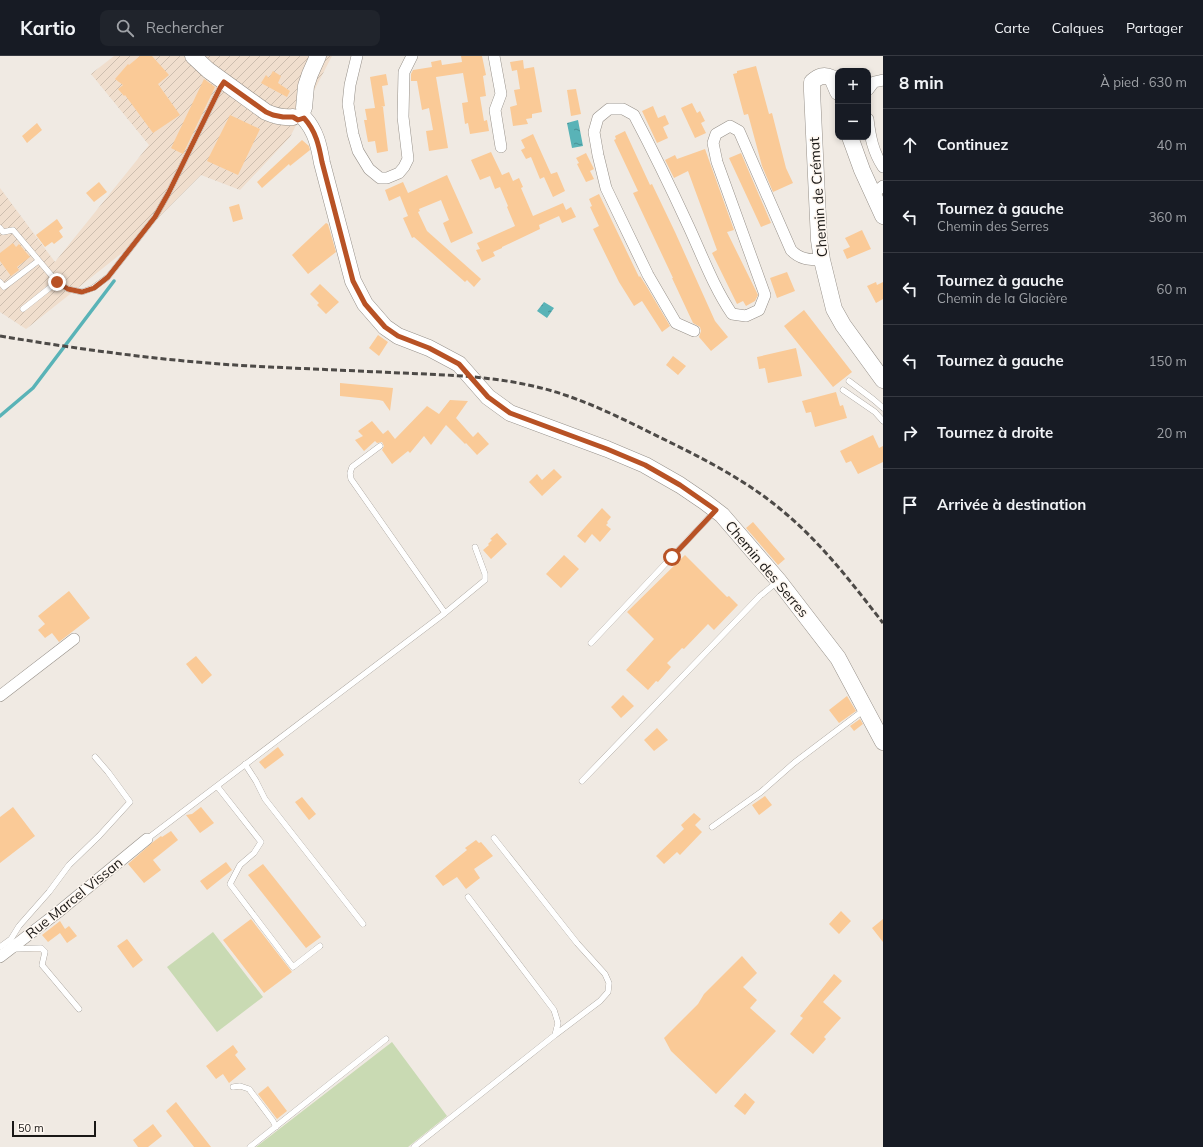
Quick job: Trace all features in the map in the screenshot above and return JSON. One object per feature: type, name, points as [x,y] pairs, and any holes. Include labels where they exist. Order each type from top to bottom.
[{"type":"street","points":[[193,56],[208,70],[266,112],[283,117],[300,115],[306,86],[318,56]]},
{"type":"street","points":[[357,56],[350,85],[348,104],[353,134],[358,151],[370,169],[380,178],[387,178],[399,173],[408,159],[403,117],[404,72],[412,56]]},
{"type":"street","points":[[494,56],[501,94],[495,110],[500,147]]},
{"type":"street","name":"Chemin de Crémat","points":[[835,85],[832,78],[826,75],[819,77],[812,82],[819,240],[822,260],[834,309],[843,325],[883,380]]},
{"type":"street","points":[[871,86],[874,82],[883,80]]},
{"type":"street","points":[[694,331],[676,323],[648,275],[606,188],[594,132],[598,118],[610,109],[623,109],[634,114],[689,226],[713,282],[732,314],[746,316],[759,310],[765,295],[717,162],[712,142],[716,134],[730,126],[739,131],[791,250],[802,258],[822,260]]},
{"type":"street","name":"Chemin des Serres","points":[[300,115],[314,132],[319,146],[353,281],[365,304],[385,327],[398,336],[429,348],[459,364],[488,397],[510,413],[607,449],[645,465],[680,485],[716,510],[738,533],[778,580],[838,658],[883,742]]},
{"type":"street","points":[[871,135],[873,146],[883,167]]},
{"type":"street","points":[[851,140],[862,170],[878,190],[883,216]]},
{"type":"street","points":[[0,696],[74,639]]},
{"type":"street","name":"Rue Marcel Vissan","points":[[0,957],[5,948],[57,913],[147,839]]},
{"type":"lane","points":[[0,228],[4,232],[13,230],[57,282],[68,289],[82,292],[94,288],[108,277],[155,217],[224,82]]},
{"type":"lane","points":[[0,282],[4,287],[38,261]]},
{"type":"lane","points":[[23,309],[57,282]]},
{"type":"lane","points":[[849,381],[883,408]]},
{"type":"lane","points":[[843,390],[875,412],[883,421]]},
{"type":"lane","points":[[380,446],[352,467],[350,473],[351,479],[445,613]]},
{"type":"lane","points":[[591,643],[716,510]]},
{"type":"lane","points":[[147,839],[445,613],[485,580],[486,574],[475,547]]},
{"type":"lane","points":[[582,781],[760,596],[778,580]]},
{"type":"lane","points":[[712,827],[761,792],[794,763],[866,709]]},
{"type":"lane","points":[[5,948],[19,926],[49,892],[69,865],[99,836],[130,802],[95,757]]},
{"type":"lane","points":[[245,764],[265,799],[363,924]]},
{"type":"lane","points":[[217,786],[261,842],[254,853],[240,865],[230,884],[293,967],[320,946]]},
{"type":"lane","points":[[414,1147],[600,1001],[608,992],[609,983],[605,974],[572,937],[494,838]]},
{"type":"lane","points":[[468,897],[554,1010],[558,1023],[555,1035]]},
{"type":"lane","points":[[5,948],[41,948],[45,952],[42,965],[79,1009]]},
{"type":"lane","points":[[250,1147],[386,1039]]},
{"type":"lane","points":[[233,1086],[240,1086],[249,1089],[274,1121],[276,1127]]},
{"type":"shaded area","points":[[114,56],[332,56],[290,137],[240,190],[201,175],[127,249],[26,329],[0,312],[0,188],[55,262],[149,145],[91,74]]},
{"type":"green space","points":[[213,932],[263,997],[217,1032],[167,967]]},
{"type":"green space","points":[[392,1042],[447,1116],[408,1147],[256,1147]]},
{"type":"water","points":[[578,120],[583,146],[572,148],[567,123]]},
{"type":"water","points":[[544,302],[554,308],[547,318],[537,311]]},
{"type":"building","points":[[140,56],[152,56],[169,75],[158,84],[180,115],[153,133],[125,95],[124,96],[118,89],[123,85],[115,79],[128,64],[129,65]]},
{"type":"building","points":[[461,56],[482,56],[486,75],[483,76],[486,96],[480,97],[484,121],[487,120],[489,131],[470,134],[468,123],[465,124],[462,103],[468,102],[463,73],[436,77],[448,148],[429,151],[426,131],[433,130],[429,108],[422,110],[417,81],[411,81],[411,74],[413,70],[432,67],[431,62],[441,60],[442,65],[462,62]]},
{"type":"building","points":[[523,60],[524,69],[534,67],[542,112],[532,114],[532,118],[526,119],[528,124],[513,126],[510,107],[517,105],[514,90],[520,89],[517,70],[512,71],[510,62]]},
{"type":"building","points":[[756,66],[769,114],[772,113],[786,168],[793,183],[773,192],[762,166],[748,114],[744,115],[733,74],[737,73],[737,71]]},
{"type":"building","points":[[273,71],[281,76],[278,83],[290,91],[287,97],[261,83],[266,75],[269,78]]},
{"type":"building","points":[[386,74],[388,85],[382,86],[385,106],[381,107],[383,107],[388,151],[377,153],[375,141],[368,142],[364,120],[367,120],[365,109],[375,108],[370,77]]},
{"type":"building","points":[[204,79],[215,87],[183,154],[171,148]]},
{"type":"building","points":[[576,89],[581,114],[571,116],[567,90]]},
{"type":"building","points":[[692,103],[697,113],[700,111],[705,121],[701,123],[706,133],[695,138],[681,108]]},
{"type":"building","points":[[653,106],[658,118],[665,115],[669,124],[663,127],[668,138],[657,143],[642,111]]},
{"type":"building","points":[[230,115],[260,129],[238,175],[207,161]]},
{"type":"building","points":[[37,123],[42,130],[27,143],[22,136]]},
{"type":"building","points":[[625,131],[650,185],[652,184],[675,232],[715,321],[728,337],[711,351],[699,337],[701,331],[700,327],[693,323],[633,193],[638,191],[614,140],[616,139],[615,136]]},
{"type":"building","points":[[533,134],[551,174],[557,172],[565,191],[553,197],[544,177],[540,179],[531,157],[526,159],[521,150],[525,148],[521,140]]},
{"type":"building","points":[[302,140],[309,146],[310,150],[290,166],[289,164],[262,188],[257,182]]},
{"type":"building","points":[[705,149],[734,230],[727,232],[758,295],[755,301],[746,306],[743,301],[737,304],[712,253],[717,250],[688,171],[674,178],[665,160],[675,155],[677,159]]},
{"type":"building","points":[[491,152],[502,175],[509,172],[513,181],[519,178],[523,187],[521,188],[533,216],[563,203],[566,210],[571,207],[576,217],[562,223],[559,216],[539,225],[540,229],[493,252],[495,256],[482,262],[476,250],[480,249],[477,243],[515,226],[500,187],[495,189],[490,176],[480,180],[471,160]]},
{"type":"building","points":[[586,153],[594,169],[590,171],[594,179],[586,182],[577,164],[579,163],[576,158]]},
{"type":"building","points":[[741,153],[771,223],[761,227],[729,158]]},
{"type":"building","points":[[447,175],[473,233],[451,243],[443,223],[449,220],[441,200],[419,209],[420,211],[418,212],[427,231],[481,279],[474,287],[467,280],[465,282],[414,237],[412,238],[403,218],[408,216],[400,196],[389,201],[385,190],[403,182],[408,193]]},
{"type":"building","points":[[99,182],[107,192],[94,202],[86,193]]},
{"type":"building","points":[[599,194],[639,277],[640,276],[647,287],[670,326],[662,332],[642,301],[634,306],[619,282],[593,229],[599,226],[590,207],[592,206],[589,199]]},
{"type":"building","points":[[239,204],[243,219],[233,222],[229,207]]},
{"type":"building","points":[[57,219],[63,228],[59,231],[63,237],[54,244],[52,242],[45,247],[36,235]]},
{"type":"building","points":[[326,223],[328,224],[336,252],[308,274],[292,255]]},
{"type":"building","points":[[862,230],[871,249],[847,259],[843,250],[850,247],[845,238]]},
{"type":"building","points":[[13,243],[16,247],[19,244],[30,257],[17,267],[19,270],[11,276],[0,261],[0,253]]},
{"type":"building","points":[[787,272],[795,291],[777,298],[770,278]]},
{"type":"building","points":[[876,282],[877,285],[883,282],[883,299],[876,303],[867,286]]},
{"type":"building","points":[[320,284],[339,302],[326,314],[317,305],[319,303],[310,294]]},
{"type":"building","points":[[804,310],[852,372],[833,387],[784,326]]},
{"type":"building","points":[[378,335],[388,342],[379,356],[369,348]]},
{"type":"building","points":[[796,348],[802,376],[768,383],[765,368],[759,369],[757,357]]},
{"type":"building","points":[[673,356],[686,366],[678,375],[666,365]]},
{"type":"building","points":[[340,383],[393,388],[390,411],[383,401],[340,396]]},
{"type":"building","points":[[836,392],[840,406],[843,405],[847,418],[815,427],[811,412],[806,413],[802,401]]},
{"type":"building","points":[[450,400],[468,401],[456,418],[473,437],[478,432],[489,444],[477,455],[446,425],[431,445],[424,436],[410,453],[408,451],[392,464],[382,450],[384,446],[382,442],[377,443],[375,441],[364,451],[355,440],[363,436],[358,431],[372,421],[383,434],[388,430],[395,439],[427,406],[439,414]]},
{"type":"building","points":[[873,435],[879,448],[883,446],[883,462],[858,474],[851,461],[846,463],[840,451]]},
{"type":"building","points":[[554,469],[562,477],[542,496],[529,482],[537,474],[542,480]]},
{"type":"building","points":[[602,508],[611,517],[606,525],[611,529],[600,542],[592,534],[585,543],[577,536]]},
{"type":"building","points":[[753,522],[785,559],[778,565],[746,528]]},
{"type":"building","points":[[497,533],[507,544],[491,559],[483,550],[489,545],[488,544],[492,540],[490,539]]},
{"type":"building","points":[[564,555],[579,569],[561,588],[546,574]]},
{"type":"building","points":[[685,555],[727,597],[729,596],[738,605],[714,630],[708,624],[684,649],[682,648],[667,663],[671,667],[658,682],[656,681],[648,690],[626,670],[654,639],[627,612]]},
{"type":"building","points":[[69,591],[90,618],[59,642],[52,633],[45,638],[38,630],[45,624],[38,616]]},
{"type":"building","points":[[196,656],[212,675],[202,684],[186,664]]},
{"type":"building","points":[[623,695],[634,706],[621,718],[611,707]]},
{"type":"building","points":[[847,696],[856,711],[839,723],[829,710]]},
{"type":"building","points":[[860,719],[863,724],[854,731],[850,726]]},
{"type":"building","points":[[657,728],[668,740],[654,751],[644,740]]},
{"type":"building","points":[[278,747],[284,755],[265,769],[259,762]]},
{"type":"building","points":[[765,796],[772,805],[759,815],[752,805]]},
{"type":"building","points":[[302,797],[316,814],[309,820],[295,802]]},
{"type":"building","points":[[13,807],[35,836],[0,863],[0,817]]},
{"type":"building","points":[[201,807],[214,823],[200,833],[186,815],[192,814]]},
{"type":"building","points":[[694,813],[701,819],[695,825],[702,832],[680,855],[677,852],[664,864],[656,856],[684,829],[681,825]]},
{"type":"building","points":[[171,831],[178,840],[153,860],[161,870],[144,883],[128,864],[153,842]]},
{"type":"building","points":[[476,840],[479,843],[481,842],[493,856],[474,869],[480,878],[466,889],[457,877],[443,886],[435,876],[467,850],[465,848]]},
{"type":"building","points":[[226,862],[232,870],[207,890],[200,881]]},
{"type":"building","points":[[263,864],[321,937],[306,948],[248,875]]},
{"type":"building","points":[[841,911],[851,921],[839,934],[829,924]]},
{"type":"building","points":[[251,919],[292,972],[264,993],[223,940]]},
{"type":"building","points":[[883,919],[883,942],[872,928]]},
{"type":"building","points":[[60,921],[65,929],[69,926],[77,936],[67,943],[60,933],[48,942],[42,935]]},
{"type":"building","points":[[127,939],[143,960],[133,968],[117,946]]},
{"type":"building","points":[[742,956],[757,973],[743,987],[757,1000],[750,1008],[776,1031],[716,1094],[671,1051],[664,1038],[698,1004],[704,994]]},
{"type":"building","points":[[834,974],[842,981],[823,1002],[841,1018],[824,1037],[826,1039],[813,1054],[790,1034],[803,1018],[800,1016]]},
{"type":"building","points":[[233,1045],[238,1052],[235,1055],[246,1069],[229,1083],[223,1074],[216,1079],[206,1066]]},
{"type":"building","points":[[268,1086],[287,1111],[277,1119],[258,1094]]},
{"type":"building","points":[[745,1093],[755,1102],[745,1115],[734,1106]]},
{"type":"building","points":[[176,1102],[211,1147],[194,1147],[166,1111]]},
{"type":"building","points":[[153,1124],[162,1136],[148,1147],[138,1147],[133,1140]]},
{"type":"waterway","points":[[0,416],[33,388],[114,281]]},
{"type":"railway","points":[[0,336],[68,347],[202,363],[453,375],[486,378],[520,383],[566,395],[608,412],[683,449],[716,466],[764,496],[808,534],[847,577],[883,623]]},
{"type":"route","points":[[57,282],[68,289],[82,292],[94,288],[108,277],[155,217],[224,82],[266,112],[283,117],[293,117],[298,120],[304,118],[309,124],[314,132],[319,146],[353,281],[365,304],[385,327],[398,336],[429,348],[459,364],[488,397],[510,413],[607,449],[645,465],[680,485],[716,510],[672,557]]}]
